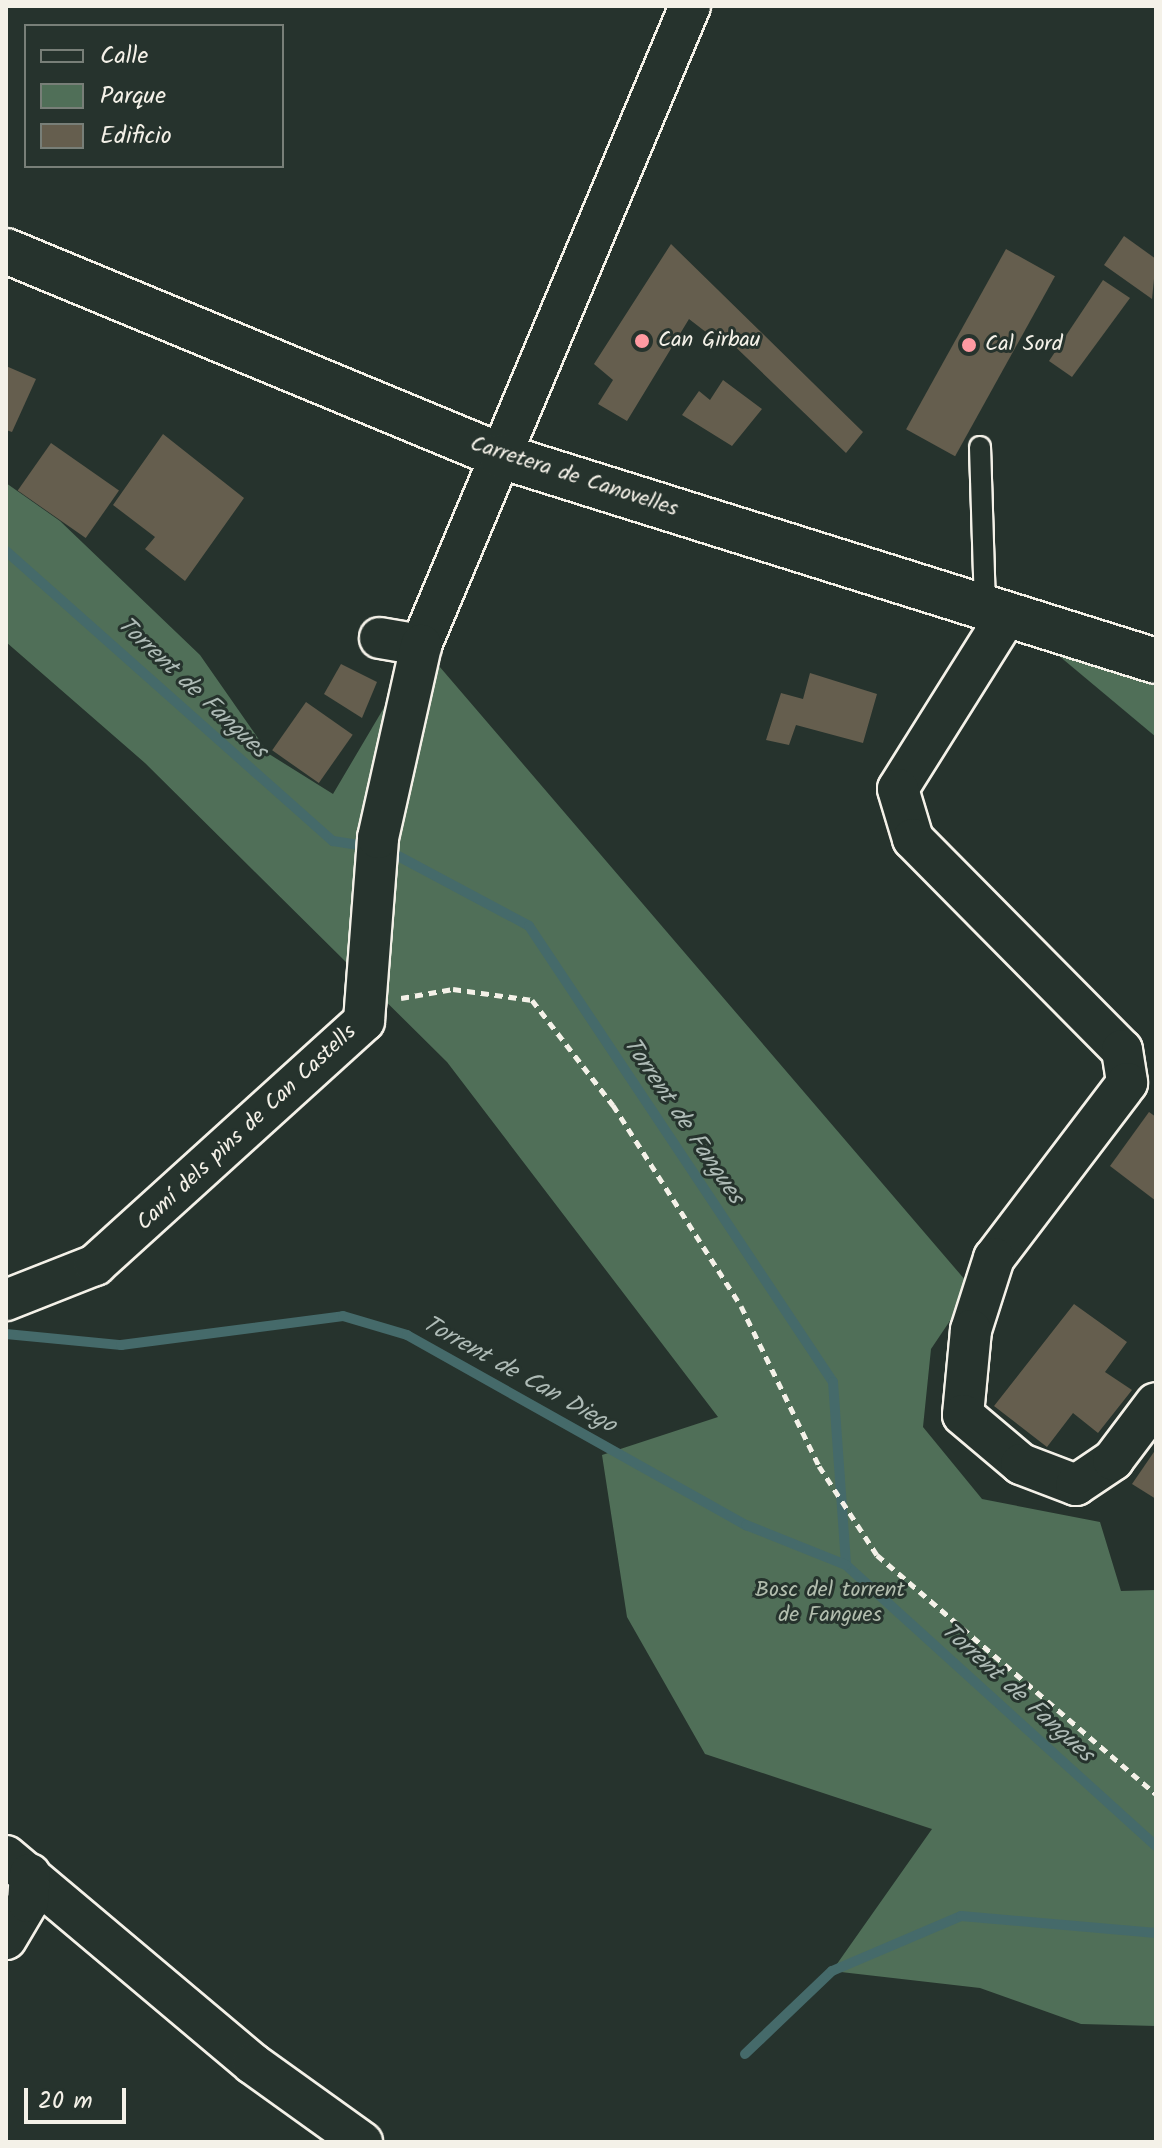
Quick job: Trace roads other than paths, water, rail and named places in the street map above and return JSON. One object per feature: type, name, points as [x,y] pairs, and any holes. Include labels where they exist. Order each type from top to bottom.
[{"type":"street","name":"Camí dels pins de Can Castells","points":[[6,1300],[95,1265],[364,1021],[378,851],[421,645],[690,6]]},
{"type":"street","name":"Carretera de Canovelles","points":[[6,251],[501,456],[1156,661]]},
{"type":"street","points":[[996,612],[898,789],[913,839],[1122,1050],[1127,1083],[994,1258],[971,1330],[963,1415],[1021,1464],[1076,1485],[1113,1460],[1156,1403]]},
{"type":"street","points":[[380,638],[421,645]]},
{"type":"street","points":[[6,1939],[28,1902],[18,1865]]},
{"type":"street","points":[[18,1865],[253,2064],[362,2142]]},
{"type":"lane","points":[[980,447],[996,612]]},
{"type":"waterway","name":"Torrent de Fangues","points":[[6,551],[333,841],[370,847]]},
{"type":"waterway","name":"Torrent de Fangues","points":[[385,849],[529,926],[833,1382],[846,1565],[1156,1846]]},
{"type":"waterway","name":"Torrent de Can Diego","points":[[6,1334],[121,1345],[343,1316],[407,1335],[746,1525],[846,1565]]},
{"type":"waterway","points":[[745,2054],[832,1971],[961,1916],[1156,1933]]},
{"type":"place","name":"Can Girbau","points":[[642,341]]},
{"type":"place","name":"Cal Sord","points":[[969,345]]},
{"type":"park label","name":"Bosc del torrent de Fangues","points":[[830,1602]]}]
